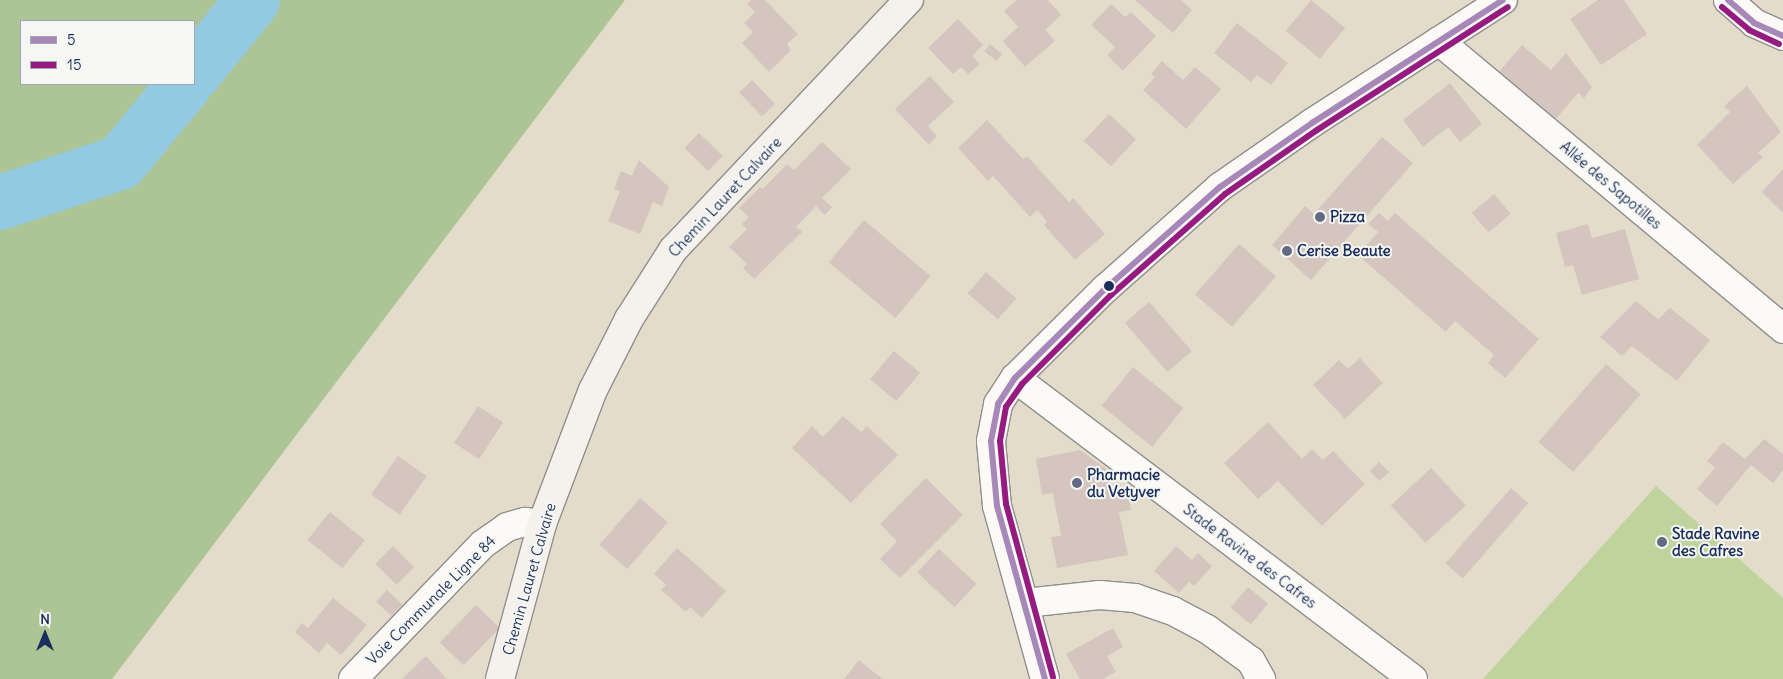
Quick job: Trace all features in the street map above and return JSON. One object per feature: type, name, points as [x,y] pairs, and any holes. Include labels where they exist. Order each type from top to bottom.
[{"type":"main road","name":"Chemin Lauret Calvaire","points":[[500,679],[542,524],[593,390],[628,319],[673,250],[909,0]]},
{"type":"street","points":[[1045,679],[997,506],[991,440],[998,404],[1015,378],[1105,289],[1220,187],[1312,123],[1503,0]]},
{"type":"street","points":[[1728,0],[1754,22],[1783,36]]},
{"type":"street","name":"Allée des Sapotilles","points":[[1439,41],[1783,329]]},
{"type":"street","name":"Stade Ravine des Cafres","points":[[1015,378],[1413,679]]},
{"type":"street","name":"Voie Communale Ligne 84","points":[[353,679],[483,544],[507,527],[525,522],[542,524]]},
{"type":"street","points":[[1025,603],[1100,595],[1135,598],[1174,611],[1207,629],[1251,661],[1261,679]]},
{"type":"green space","points":[[0,0],[625,0],[112,679],[0,679]]},
{"type":"green space","name":"Stade Ravine des Cafres","points":[[1656,486],[1783,598],[1783,679],[1483,679]]},
{"type":"building","points":[[751,0],[765,0],[798,34],[787,44],[791,50],[769,72],[742,43],[753,32],[744,23],[755,12],[747,4]]},
{"type":"building","points":[[1017,0],[1048,0],[1061,15],[1045,30],[1055,41],[1025,67],[1003,41],[1018,27],[1004,11]]},
{"type":"building","points":[[1135,0],[1181,0],[1192,10],[1173,33]]},
{"type":"building","points":[[1311,0],[1345,28],[1320,59],[1286,31]]},
{"type":"building","points":[[1598,0],[1624,0],[1647,34],[1601,65],[1570,19]]},
{"type":"building","points":[[1111,4],[1125,17],[1131,12],[1156,36],[1123,71],[1107,55],[1115,47],[1091,25]]},
{"type":"building","points":[[958,19],[983,45],[972,56],[980,64],[968,74],[961,67],[953,74],[928,48]]},
{"type":"building","points":[[1237,23],[1288,63],[1271,85],[1257,75],[1251,82],[1214,53]]},
{"type":"building","points":[[990,44],[1002,54],[996,61],[984,51]]},
{"type":"building","points":[[1522,45],[1551,70],[1566,53],[1592,87],[1584,98],[1578,93],[1553,122],[1497,74]]},
{"type":"building","points":[[1162,61],[1183,80],[1195,67],[1221,89],[1186,129],[1143,90],[1155,77],[1151,74]]},
{"type":"building","points":[[930,76],[954,102],[928,126],[937,136],[929,145],[895,109]]},
{"type":"building","points":[[752,80],[775,104],[762,116],[739,93]]},
{"type":"building","points":[[1450,83],[1482,124],[1460,142],[1448,127],[1423,147],[1403,120]]},
{"type":"building","points":[[1747,86],[1781,132],[1758,153],[1763,157],[1733,184],[1697,145],[1730,112],[1724,106]]},
{"type":"building","points":[[1109,114],[1136,139],[1111,166],[1084,141]]},
{"type":"building","points":[[987,120],[1023,159],[1027,156],[1069,202],[1073,198],[1105,234],[1075,260],[1044,225],[1047,222],[1037,210],[1030,217],[993,176],[988,181],[958,148]]},
{"type":"building","points":[[699,133],[723,156],[708,171],[684,148]]},
{"type":"building","points":[[1382,137],[1413,163],[1311,280],[1272,245],[1305,206],[1314,214]]},
{"type":"building","points":[[822,142],[851,169],[822,198],[832,207],[825,215],[816,206],[796,227],[802,232],[754,279],[743,268],[747,264],[729,247],[747,229],[742,224],[749,217],[739,208],[760,187],[763,189],[787,164],[794,170]]},
{"type":"building","points":[[639,160],[669,187],[662,206],[653,202],[640,234],[608,221],[620,191],[614,189],[621,171],[632,176]]},
{"type":"building","points":[[1783,169],[1783,213],[1762,192]]},
{"type":"building","points":[[1494,194],[1511,214],[1488,233],[1472,213]]},
{"type":"building","points":[[1379,213],[1388,221],[1395,213],[1539,339],[1505,378],[1488,363],[1494,355],[1455,321],[1446,332],[1358,255],[1378,232],[1368,224]]},
{"type":"building","points":[[864,220],[931,276],[895,318],[829,262]]},
{"type":"building","points":[[1588,224],[1592,238],[1625,229],[1639,279],[1582,295],[1573,265],[1565,267],[1556,233]]},
{"type":"building","points":[[1239,244],[1276,276],[1232,327],[1195,295]]},
{"type":"building","points":[[986,272],[1016,298],[998,319],[968,293]]},
{"type":"building","points":[[1636,301],[1658,319],[1670,308],[1710,340],[1677,381],[1632,346],[1622,356],[1600,337]]},
{"type":"building","points":[[1149,302],[1192,351],[1167,372],[1125,323]]},
{"type":"building","points":[[894,351],[920,373],[896,401],[870,379]]},
{"type":"building","points":[[1360,358],[1383,383],[1345,419],[1313,385],[1339,360],[1348,369]]},
{"type":"building","points":[[1606,364],[1641,394],[1573,472],[1538,442]]},
{"type":"building","points":[[1133,367],[1184,408],[1152,447],[1102,406]]},
{"type":"building","points":[[478,406],[503,422],[479,459],[454,443]]},
{"type":"building","points":[[843,416],[861,432],[867,426],[898,455],[851,503],[792,448],[812,426],[823,437]]},
{"type":"building","points":[[1268,422],[1302,459],[1312,449],[1323,460],[1333,451],[1365,484],[1322,526],[1278,481],[1258,499],[1224,463]]},
{"type":"building","points":[[1764,439],[1783,454],[1783,470],[1773,483],[1751,465],[1717,506],[1697,489],[1715,468],[1707,461],[1723,442],[1745,459]]},
{"type":"building","points":[[1080,450],[1106,469],[1110,489],[1126,486],[1131,510],[1119,512],[1128,555],[1057,568],[1051,537],[1061,536],[1053,493],[1042,495],[1036,459]]},
{"type":"building","points":[[398,456],[427,476],[400,515],[371,495]]},
{"type":"building","points":[[1379,462],[1389,472],[1380,481],[1370,471]]},
{"type":"building","points":[[1431,468],[1466,505],[1426,543],[1391,506]]},
{"type":"building","points":[[926,478],[963,515],[900,578],[880,559],[897,541],[880,524]]},
{"type":"building","points":[[1511,488],[1528,503],[1463,579],[1445,563]]},
{"type":"building","points":[[640,498],[668,522],[627,569],[599,545]]},
{"type":"building","points":[[330,512],[365,540],[342,568],[307,540]]},
{"type":"building","points":[[393,546],[414,567],[397,585],[375,564]]},
{"type":"building","points":[[1176,546],[1192,560],[1198,553],[1212,566],[1194,586],[1189,582],[1179,593],[1154,571]]},
{"type":"building","points":[[677,548],[726,591],[702,618],[690,607],[686,612],[661,590],[666,585],[654,574]]},
{"type":"building","points":[[939,549],[976,584],[954,607],[917,572]]},
{"type":"building","points":[[1248,587],[1268,604],[1251,624],[1231,608]]},
{"type":"building","points":[[387,590],[402,604],[391,616],[376,602]]},
{"type":"building","points":[[333,598],[367,625],[341,655],[327,643],[319,653],[295,632],[302,623],[308,628]]},
{"type":"building","points":[[476,605],[500,628],[464,665],[440,642]]},
{"type":"building","points":[[1113,628],[1123,647],[1107,656],[1116,672],[1103,679],[1080,679],[1066,654]]},
{"type":"building","points":[[426,656],[447,679],[402,679]]},
{"type":"building","points":[[859,660],[870,669],[883,679],[844,679]]},
{"type":"waterway","points":[[195,71],[252,0]]},
{"type":"waterway","points":[[0,202],[120,162],[183,85]]},
{"type":"transit line","name":"5","points":[[1045,679],[997,506],[991,441],[998,404],[1015,378],[1105,289],[1220,187],[1312,123],[1503,0]]},
{"type":"transit line","name":"5","points":[[1728,0],[1754,23],[1783,36]]},
{"type":"transit line","name":"15","points":[[1053,677],[1006,504],[1000,441],[1006,407],[1022,384],[1111,295],[1225,194],[1317,130],[1508,7]]},
{"type":"transit line","name":"15","points":[[1722,7],[1749,30],[1779,44]]},
{"type":"place","name":"Pizza","points":[[1320,217]]},
{"type":"place","name":"Cerise Beaute","points":[[1287,251]]},
{"type":"place","name":"Pharmacie du Vetyver","points":[[1077,483]]},
{"type":"place","name":"Stade Ravine des Cafres","points":[[1662,542]]}]
